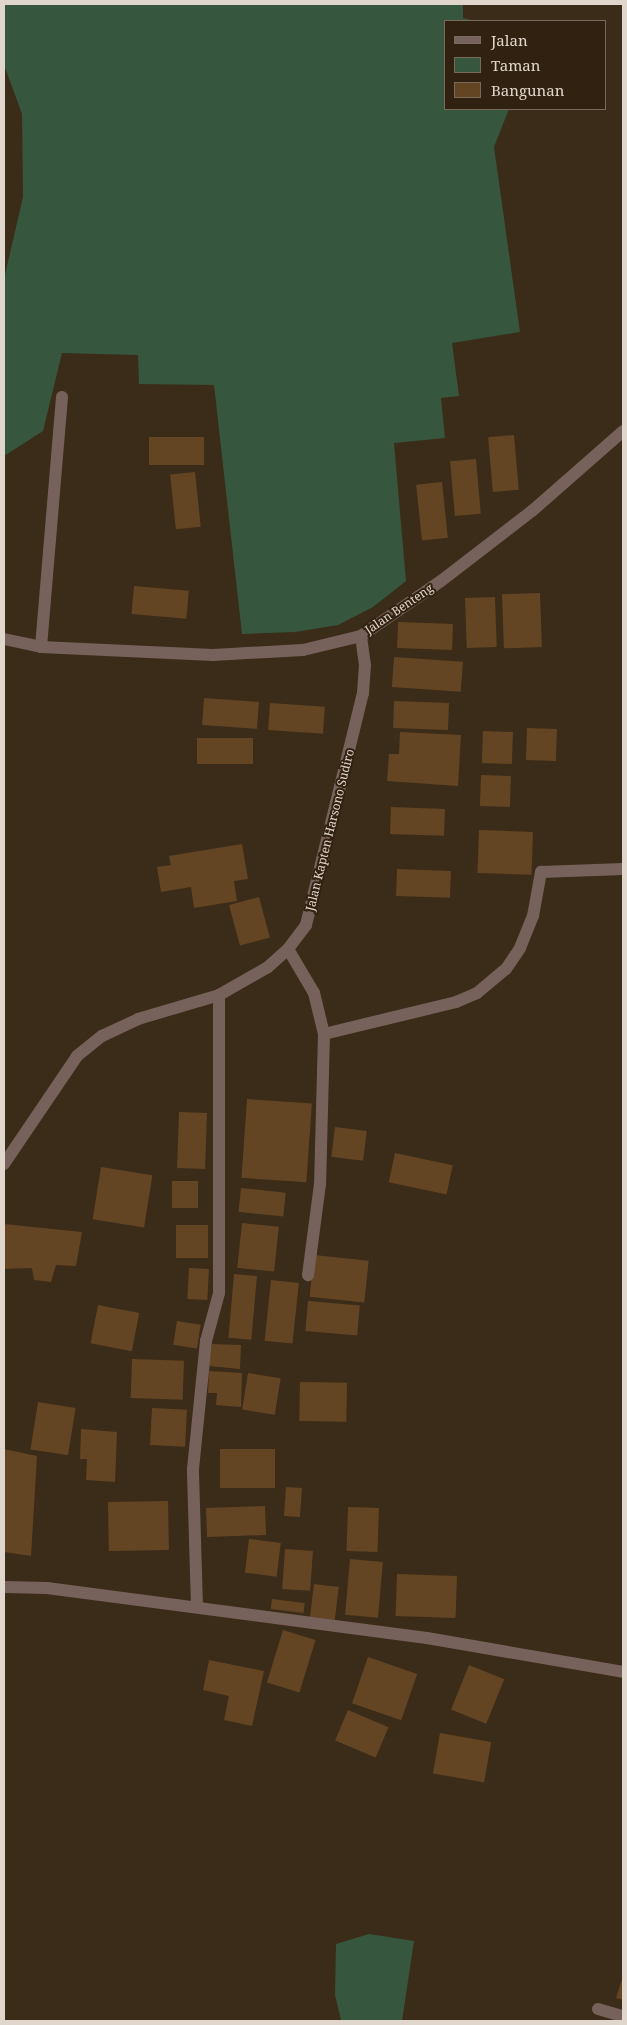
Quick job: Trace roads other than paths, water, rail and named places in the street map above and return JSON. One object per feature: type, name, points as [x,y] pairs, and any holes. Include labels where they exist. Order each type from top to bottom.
[{"type":"street","points":[[41,647],[62,397]]},
{"type":"street","name":"Jalan Benteng","points":[[4,639],[41,647],[212,655],[303,650],[360,636],[441,581],[524,516],[623,431]]},
{"type":"street","name":"Jalan Kapten Harsono Sudiro","points":[[4,1164],[77,1056],[102,1036],[138,1019],[219,995],[268,966],[288,949],[306,925],[315,896],[363,693],[365,665],[360,636]]},
{"type":"street","points":[[324,1034],[456,1002],[477,992],[506,969],[520,948],[533,916],[541,872],[623,869]]},
{"type":"street","points":[[288,949],[314,992],[324,1034],[320,1184],[308,1275]]},
{"type":"street","points":[[197,1607],[193,1469],[206,1341],[219,1293],[219,995]]},
{"type":"street","points":[[4,1587],[47,1588],[427,1638],[623,1672]]},
{"type":"street","points":[[598,2009],[623,2016]]}]
